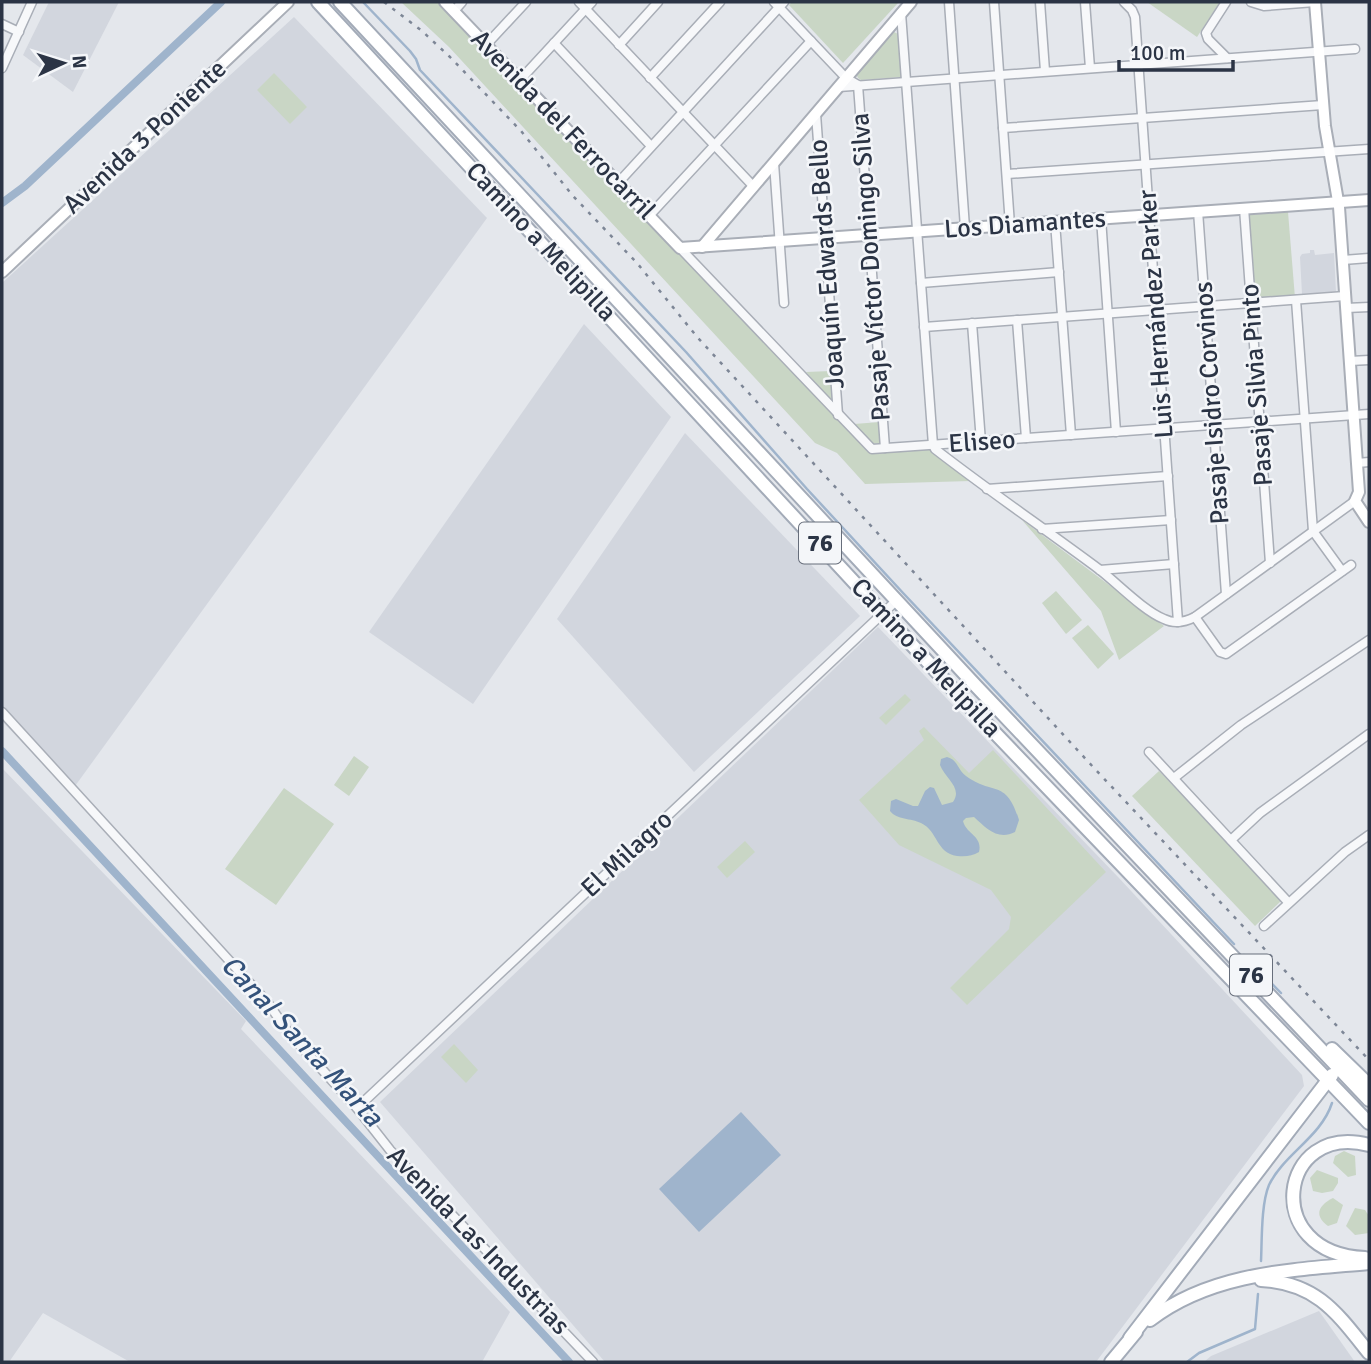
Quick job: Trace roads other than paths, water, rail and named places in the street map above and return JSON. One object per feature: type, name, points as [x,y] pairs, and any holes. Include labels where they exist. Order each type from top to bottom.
[{"type":"main road","name":"Camino a Melipilla","points":[[318,2],[950,686],[1369,1123]]},
{"type":"main road","name":"Camino a Melipilla","points":[[340,2],[976,686],[1369,1100]]},
{"type":"main road","points":[[654,363],[667,352]]},
{"type":"main road","points":[[705,418],[718,406]]},
{"type":"main road","points":[[817,540],[829,527]]},
{"type":"main road","points":[[1294,1020],[1328,1045],[1369,1085]]},
{"type":"main road","points":[[1111,1362],[1328,1078],[1336,1073],[1345,1074]]},
{"type":"main road","points":[[1369,1145],[1344,1142],[1324,1147],[1305,1162],[1297,1175],[1294,1190],[1296,1215],[1313,1241],[1337,1253],[1369,1258]]},
{"type":"main road","points":[[1334,1267],[1369,1258]]},
{"type":"main road","points":[[1130,1338],[1177,1301],[1199,1291],[1266,1274],[1369,1263]]},
{"type":"main road","points":[[1230,1282],[1281,1282],[1306,1289],[1331,1307],[1369,1353]]},
{"type":"street","points":[[2,68],[32,2]]},
{"type":"street","name":"Avenida 3 Poniente","points":[[2,272],[288,2]]},
{"type":"street","name":"Avenida del Ferrocarril","points":[[445,2],[680,248]]},
{"type":"street","points":[[454,11],[462,2]]},
{"type":"street","points":[[486,45],[526,2]]},
{"type":"street","points":[[579,2],[589,5],[619,45],[754,187]]},
{"type":"street","points":[[619,45],[659,2]]},
{"type":"street","points":[[650,78],[720,2]]},
{"type":"street","points":[[949,2],[965,228]]},
{"type":"street","points":[[994,2],[1010,225]]},
{"type":"street","points":[[1040,2],[1045,71]]},
{"type":"street","points":[[1085,2],[1090,68]]},
{"type":"street","points":[[1226,2],[1206,35],[1227,58]]},
{"type":"street","points":[[904,6],[906,82],[933,445],[987,489],[1100,570],[1157,616],[1178,622],[1195,617],[1355,501],[1359,492],[1339,202],[1328,152],[1315,2],[1264,6],[1251,2]]},
{"type":"street","points":[[618,183],[779,4],[843,82],[858,85],[1355,50]]},
{"type":"street","name":"Luis Hernández Parker","points":[[1127,4],[1135,17],[1178,622]]},
{"type":"street","points":[[520,80],[589,5]]},
{"type":"street","points":[[702,247],[904,6]]},
{"type":"street","points":[[2,24],[19,32]]},
{"type":"street","points":[[649,216],[811,41]]},
{"type":"street","points":[[554,43],[651,146]]},
{"type":"street","name":"Pasaje Víctor Domingo Silva","points":[[858,85],[885,448]]},
{"type":"street","points":[[1003,128],[1323,105]]},
{"type":"street","name":"Joaquín Edwards Bello","points":[[816,114],[838,415]]},
{"type":"street","points":[[1007,174],[1369,149]]},
{"type":"street","points":[[774,163],[785,303]]},
{"type":"street","name":"Los Diamantes","points":[[680,248],[1369,200]]},
{"type":"street","name":"Pasaje Silvia Pinto","points":[[1244,208],[1270,563]]},
{"type":"street","name":"Pasaje Isidro Corvinos","points":[[1198,211],[1226,594]]},
{"type":"street","points":[[1101,218],[1116,432]]},
{"type":"street","points":[[726,219],[728,245]]},
{"type":"street","points":[[1055,222],[1071,435]]},
{"type":"street","name":"Eliseo","points":[[680,248],[872,449],[1369,414]]},
{"type":"street","points":[[1343,260],[1369,258]]},
{"type":"street","points":[[921,283],[1059,272]]},
{"type":"street","points":[[924,327],[1345,296]]},
{"type":"street","points":[[1296,300],[1313,531],[1342,571]]},
{"type":"street","points":[[1346,308],[1369,307]]},
{"type":"street","points":[[1017,320],[1026,438]]},
{"type":"street","points":[[972,323],[981,442]]},
{"type":"street","points":[[1350,361],[1369,360]]},
{"type":"street","points":[[1357,463],[1369,462]]},
{"type":"street","points":[[987,489],[1168,476]]},
{"type":"street","points":[[1355,501],[1367,514]]},
{"type":"street","points":[[1042,529],[1171,520]]},
{"type":"street","points":[[1100,570],[1174,564]]},
{"type":"street","points":[[1195,617],[1220,652],[1226,654],[1351,565]]},
{"type":"street","name":"El Milagro","points":[[357,1108],[897,600]]},
{"type":"street","points":[[1174,778],[1241,725],[1369,640]]},
{"type":"street","name":"Avenida Las Industrias","points":[[2,712],[257,991],[288,1032],[357,1108],[390,1150],[593,1362]]},
{"type":"street","points":[[1231,840],[1260,813],[1369,734]]},
{"type":"street","points":[[1149,752],[1288,902]]},
{"type":"street","points":[[1264,926],[1345,852],[1369,835]]},
{"type":"water","points":[[947,757],[975,782],[998,790],[1009,798],[1019,820],[1015,832],[998,834],[974,817],[966,818],[963,821],[980,847],[979,852],[960,856],[945,851],[927,827],[917,821],[896,816],[890,811],[891,801],[896,799],[918,806],[930,787],[934,788],[942,805],[953,802],[956,797],[955,788],[940,765],[941,759]]},
{"type":"water","points":[[741,1112],[781,1155],[699,1232],[659,1189]]},
{"type":"waterway","name":"Canal Santa Marta","points":[[2,203],[25,186],[221,2]]},
{"type":"waterway","points":[[363,2],[410,51],[420,70],[686,352],[904,594],[1234,944]]},
{"type":"waterway","name":"Canal Santa Marta","points":[[2,751],[569,1362]]},
{"type":"waterway","points":[[1244,955],[1281,993]]},
{"type":"waterway","points":[[1261,1261],[1263,1212],[1269,1185],[1284,1164],[1320,1126],[1332,1103]]},
{"type":"waterway","points":[[1187,1362],[1199,1353],[1255,1329],[1258,1294]]},
{"type":"railway","points":[[384,2],[450,57],[521,131],[573,196],[637,263],[698,338],[1094,768],[1369,1060]]}]
